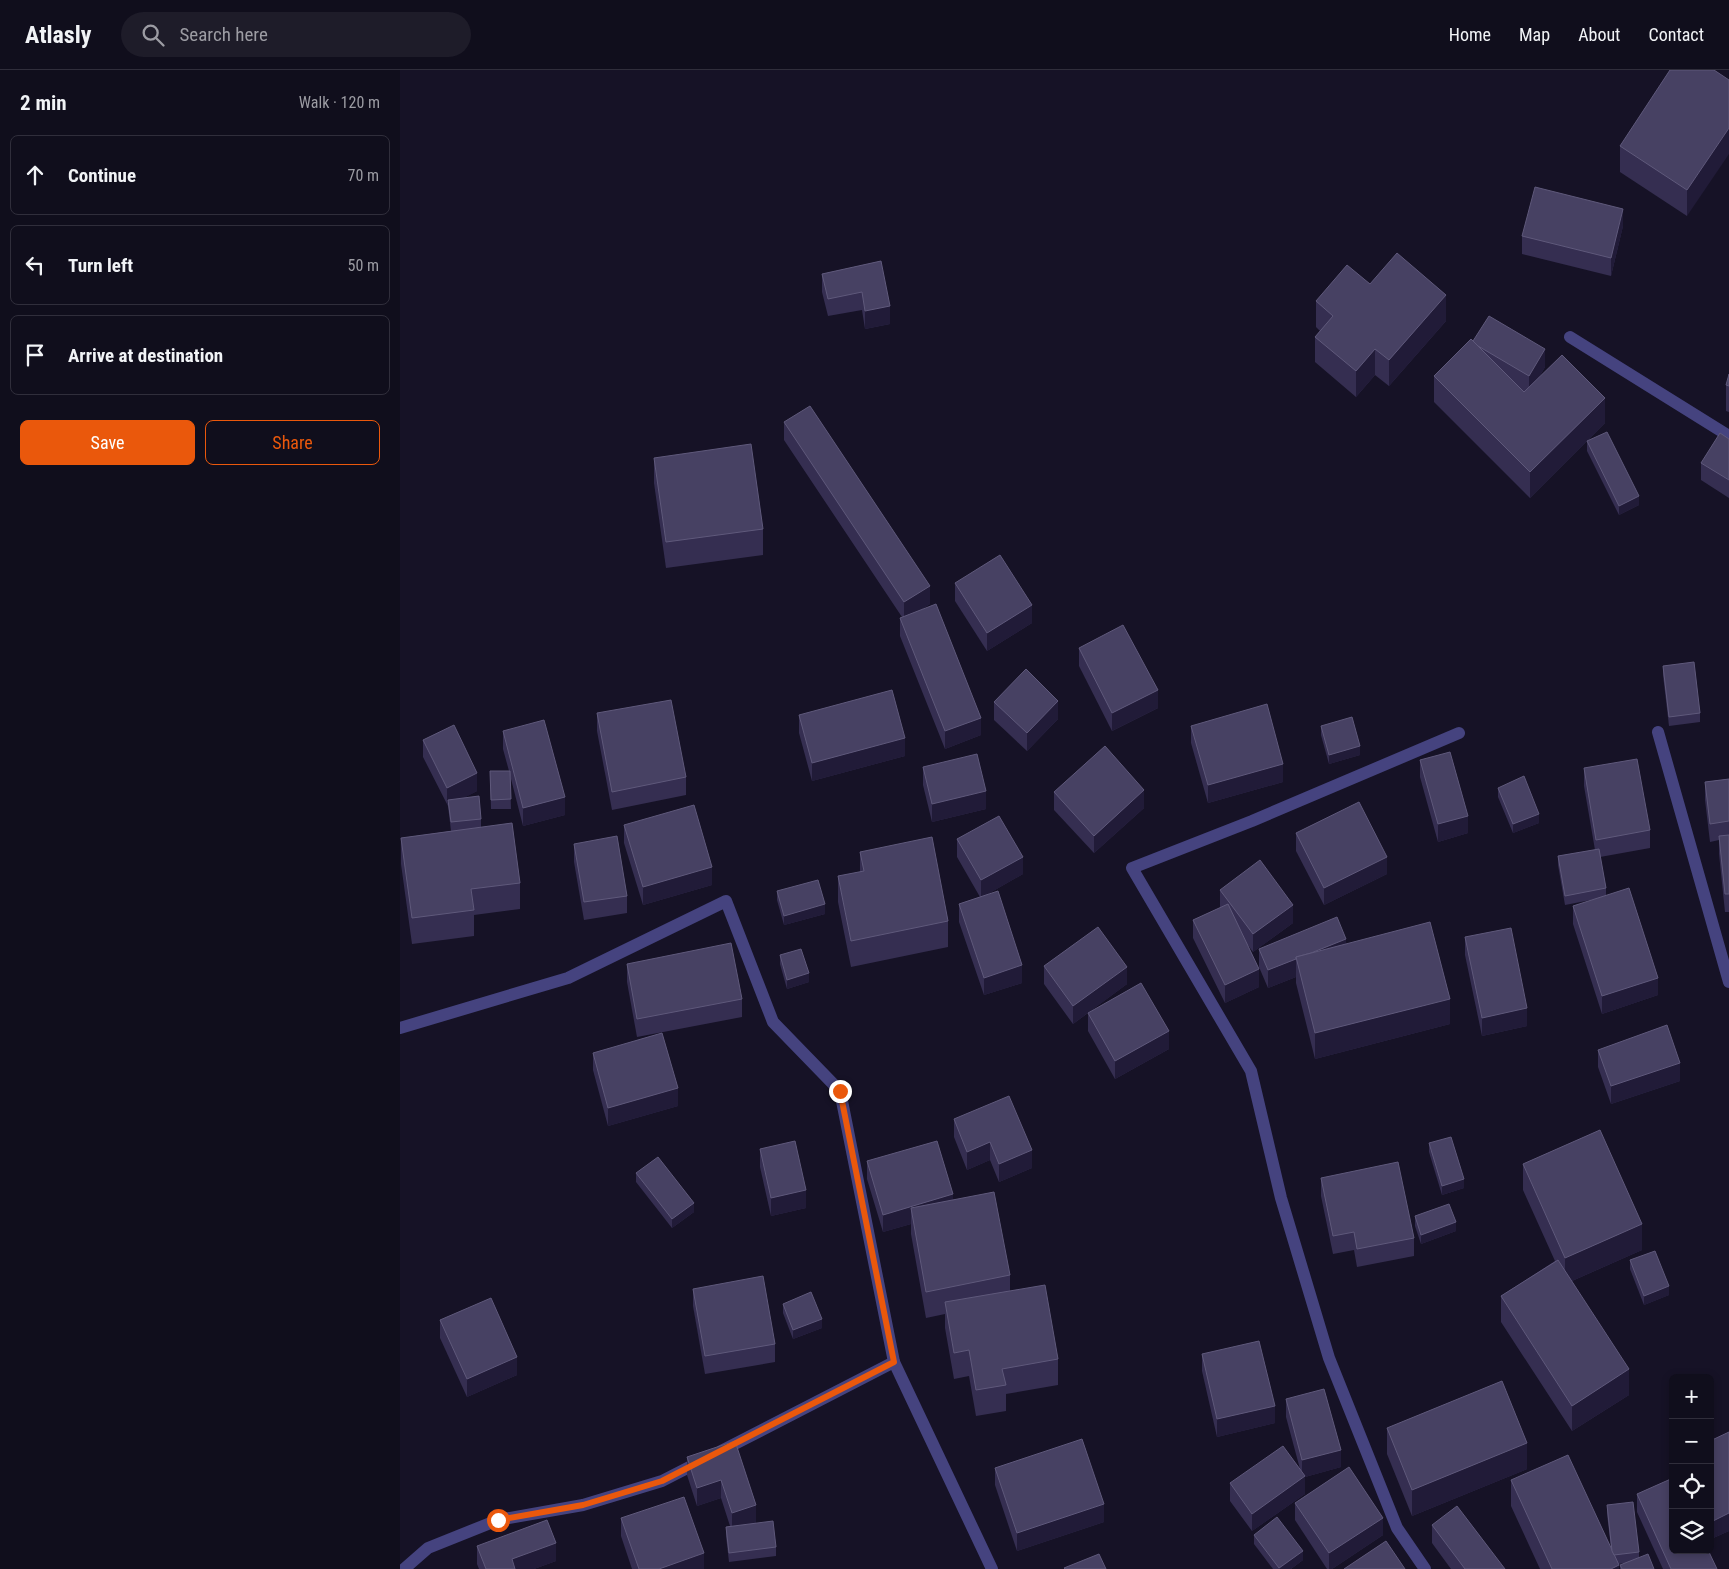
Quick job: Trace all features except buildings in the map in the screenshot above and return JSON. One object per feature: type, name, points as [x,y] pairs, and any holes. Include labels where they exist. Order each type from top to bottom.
[{"type":"street","points":[[1570,337],[1729,436]]},
{"type":"street","points":[[1658,732],[1729,982]]},
{"type":"street","points":[[1425,1569],[1397,1528],[1329,1358],[1281,1198],[1251,1071],[1132,868],[1252,821],[1460,733]]},
{"type":"street","points":[[400,1028],[568,978],[726,901],[773,1022],[840,1091],[894,1362],[992,1569]]},
{"type":"street","points":[[404,1569],[428,1548],[498,1520],[583,1505],[662,1481],[894,1362]]},
{"type":"route","points":[[498,1520],[583,1505],[662,1481],[894,1362],[840,1091]]}]
